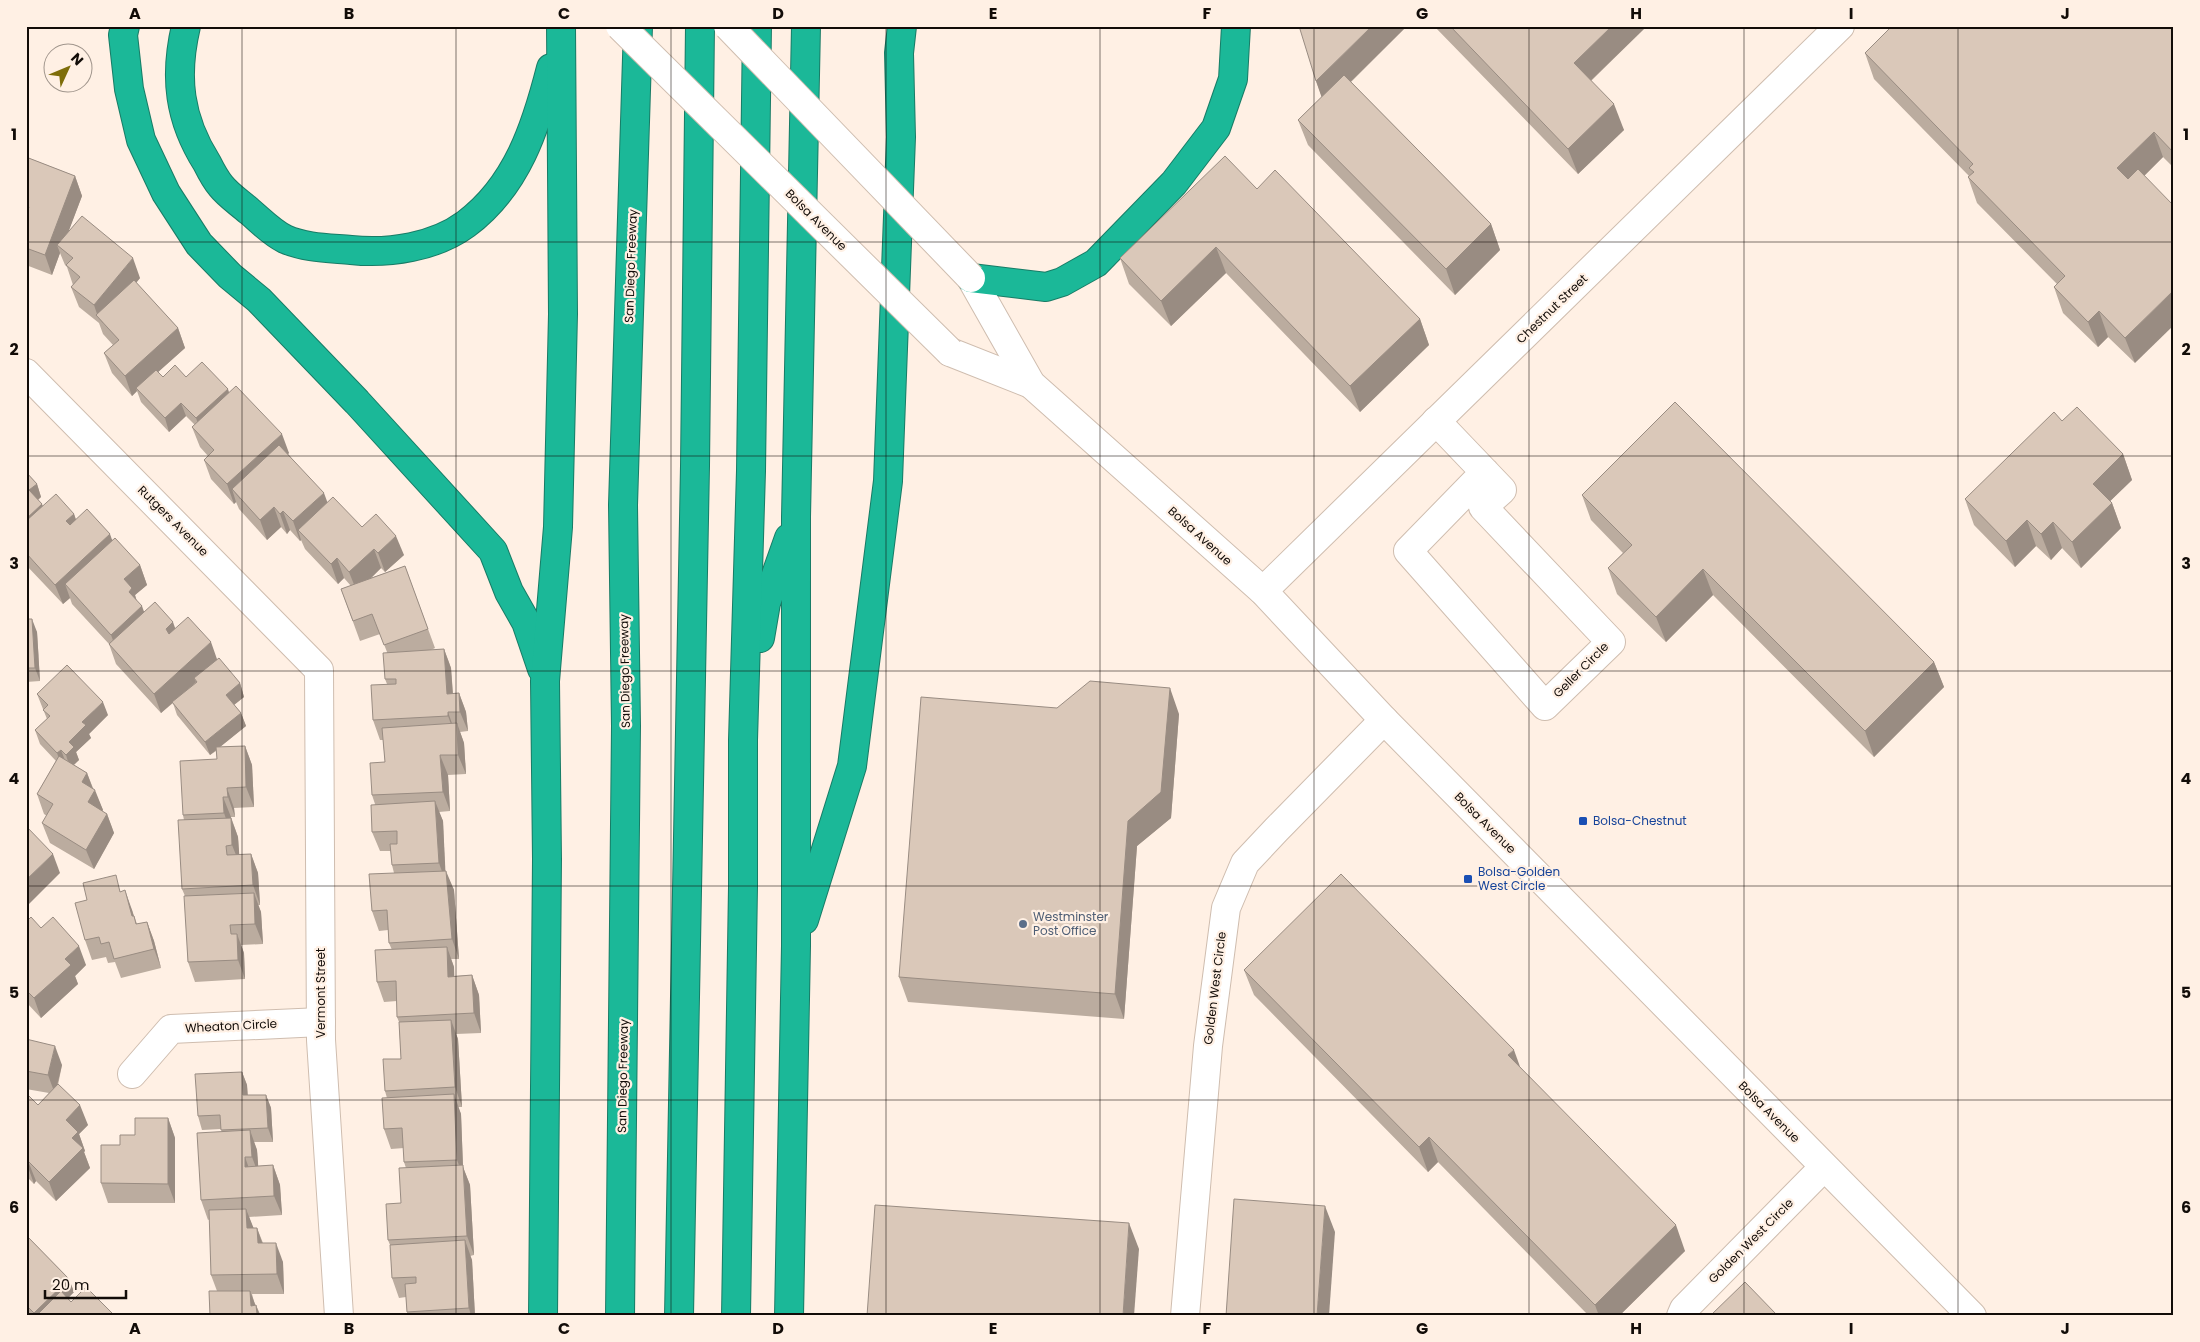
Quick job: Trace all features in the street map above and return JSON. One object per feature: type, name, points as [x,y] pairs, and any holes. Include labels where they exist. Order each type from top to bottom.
[{"type":"highway","points":[[124,26],[123,35],[129,89],[141,140],[166,194],[199,244],[230,276],[259,300],[357,402],[493,552],[509,592],[526,622],[545,681]]},
{"type":"highway","points":[[186,26],[179,72],[183,114],[198,149],[221,186],[267,226],[284,238],[305,245],[368,252],[406,248],[450,235],[468,223],[489,203],[521,159],[530,138],[540,109],[561,28]]},
{"type":"highway","name":"San Diego Freeway","points":[[620,1316],[626,726],[623,505],[638,26]]},
{"type":"highway","points":[[679,1316],[695,466],[700,26]]},
{"type":"highway","points":[[736,1316],[743,887],[743,740],[751,451],[756,26]]},
{"type":"highway","points":[[790,1316],[796,946],[796,517],[806,26]]},
{"type":"highway","points":[[796,946],[852,766],[886,491],[901,137],[899,53],[902,26]]},
{"type":"highway","points":[[971,278],[1046,287],[1062,282],[1096,263],[1174,183],[1216,128],[1233,79],[1236,26]]},
{"type":"highway","points":[[543,1316],[547,859],[545,681],[559,507],[563,314],[561,28]]},
{"type":"highway","points":[[743,740],[766,603],[796,517]]},
{"type":"street","name":"Bolsa Avenue","points":[[620,26],[950,352],[1031,384]]},
{"type":"street","name":"Bolsa Avenue","points":[[728,26],[971,278],[1031,384],[1263,591],[1384,720],[1972,1316]]},
{"type":"street","name":"Chestnut Street","points":[[1263,591],[1840,26]]},
{"type":"street","name":"Rutgers Avenue","points":[[26,373],[319,670]]},
{"type":"street","name":"Geller Circle","points":[[1436,421],[1485,472],[1502,490],[1482,508],[1611,642],[1545,706],[1408,551],[1485,472]]},
{"type":"street","name":"Vermont Street","points":[[319,670],[321,1022],[339,1316]]},
{"type":"street","name":"Golden West Circle","points":[[1185,1316],[1207,1053],[1226,908],[1246,863],[1384,720]]},
{"type":"street","name":"Wheaton Circle","points":[[132,1074],[171,1028],[321,1022]]},
{"type":"street","name":"Golden West Circle","points":[[1681,1316],[1684,1309],[1824,1168]]},
{"type":"building","points":[[1299,26],[1372,26],[1316,81]]},
{"type":"building","points":[[1450,26],[1612,26],[1574,63],[1614,104],[1568,149]]},
{"type":"building","points":[[1892,26],[2174,26],[2174,153],[2154,132],[2117,168],[2128,179],[2138,169],[2174,206],[2174,290],[2125,338],[2099,311],[2088,322],[2054,287],[2065,276],[1968,177],[1974,172],[1969,168],[1973,164],[1865,53]]},
{"type":"building","points":[[1344,75],[1491,224],[1446,269],[1298,120]]},
{"type":"building","points":[[1225,156],[1257,189],[1275,170],[1420,319],[1350,386],[1216,247],[1161,301],[1120,258]]},
{"type":"building","points":[[26,157],[75,176],[45,255],[26,248],[26,213],[29,207],[26,206]]},
{"type":"building","points":[[82,216],[133,258],[94,305],[71,287],[80,277],[66,265],[73,258],[57,245]]},
{"type":"building","points":[[134,280],[178,328],[125,376],[104,353],[119,340],[96,315]]},
{"type":"building","points":[[202,362],[228,389],[196,418],[181,403],[165,418],[136,388],[156,370],[163,377],[175,365],[186,377]]},
{"type":"building","points":[[236,386],[282,434],[227,484],[204,460],[214,450],[192,427]]},
{"type":"building","points":[[1675,402],[1934,662],[1865,731],[1703,569],[1656,617],[1608,568],[1632,545],[1582,495]]},
{"type":"building","points":[[2077,407],[2123,454],[2093,484],[2112,503],[2072,542],[2053,522],[2041,534],[2027,520],[2006,541],[1965,499],[2054,412],[2062,421]]},
{"type":"building","points":[[279,445],[324,493],[293,521],[283,511],[280,514],[274,507],[260,520],[232,489]]},
{"type":"building","points":[[26,472],[37,484],[29,490],[42,504],[26,519]]},
{"type":"building","points":[[56,494],[74,514],[66,521],[70,525],[87,509],[110,534],[55,585],[26,553],[26,521]]},
{"type":"building","points":[[333,497],[362,527],[376,514],[396,536],[378,553],[374,549],[349,572],[337,558],[331,564],[298,530]]},
{"type":"building","points":[[115,538],[140,565],[124,579],[132,588],[129,592],[142,606],[111,635],[65,584]]},
{"type":"building","points":[[405,566],[428,629],[384,645],[372,614],[353,621],[341,589]]},
{"type":"building","points":[[155,602],[173,622],[166,629],[169,634],[188,617],[211,642],[154,694],[109,644]]},
{"type":"building","points":[[26,619],[32,619],[35,668],[26,668]]},
{"type":"building","points":[[444,649],[447,694],[459,693],[460,712],[448,712],[448,716],[373,720],[371,685],[396,684],[396,679],[385,679],[383,653]]},
{"type":"building","points":[[219,658],[240,683],[226,695],[241,713],[205,742],[172,702],[197,682],[194,678]]},
{"type":"building","points":[[67,665],[103,702],[82,722],[86,725],[69,742],[74,747],[66,755],[61,750],[57,753],[35,730],[50,716],[43,710],[48,705],[37,694]]},
{"type":"building","name":"Westminster Post Office","points":[[1090,681],[1170,688],[1161,792],[1128,821],[1115,994],[899,977],[921,697],[1057,708]]},
{"type":"building","points":[[457,723],[458,755],[440,755],[443,792],[372,795],[370,763],[385,762],[382,728]]},
{"type":"building","points":[[245,746],[246,787],[227,788],[228,797],[223,797],[224,813],[183,815],[180,761],[217,759],[216,747]]},
{"type":"building","points":[[59,756],[87,773],[82,782],[95,790],[88,802],[107,814],[86,850],[42,823],[53,804],[37,794]]},
{"type":"building","points":[[435,801],[439,863],[392,865],[390,844],[397,844],[397,831],[372,832],[371,805]]},
{"type":"building","points":[[231,818],[232,845],[226,846],[227,855],[251,854],[253,885],[182,889],[178,820]]},
{"type":"building","points":[[26,826],[53,854],[26,880]]},
{"type":"building","points":[[446,871],[452,939],[389,943],[387,910],[372,911],[369,874]]},
{"type":"building","points":[[1341,874],[1514,1050],[1508,1055],[1676,1225],[1595,1305],[1429,1137],[1419,1147],[1244,970]]},
{"type":"building","points":[[116,875],[120,892],[125,890],[136,924],[147,922],[154,949],[114,959],[109,942],[101,944],[99,937],[85,940],[75,903],[87,900],[83,883]]},
{"type":"building","points":[[254,893],[255,924],[230,925],[231,934],[237,934],[238,960],[188,962],[184,896]]},
{"type":"building","points":[[31,917],[41,928],[53,917],[79,946],[65,959],[71,965],[34,998],[26,990],[26,922]]},
{"type":"building","points":[[447,947],[448,977],[472,975],[474,1013],[397,1017],[396,981],[377,982],[375,950]]},
{"type":"building","points":[[451,1020],[455,1087],[385,1091],[383,1059],[401,1059],[399,1022]]},
{"type":"building","points":[[26,1039],[55,1046],[48,1075],[26,1071]]},
{"type":"building","points":[[242,1072],[243,1095],[266,1095],[268,1128],[221,1130],[220,1115],[198,1116],[195,1074]]},
{"type":"building","points":[[58,1084],[80,1105],[66,1120],[78,1132],[72,1138],[83,1148],[49,1182],[28,1161],[26,1164],[26,1095],[38,1105]]},
{"type":"building","points":[[454,1094],[457,1160],[404,1162],[402,1128],[384,1129],[382,1098]]},
{"type":"building","points":[[135,1118],[168,1118],[168,1184],[101,1183],[101,1145],[120,1145],[120,1135],[135,1135]]},
{"type":"building","points":[[250,1130],[252,1157],[245,1157],[245,1167],[273,1165],[274,1196],[201,1200],[197,1133]]},
{"type":"building","points":[[463,1165],[467,1236],[388,1240],[386,1204],[401,1203],[399,1168]]},
{"type":"building","points":[[1234,1199],[1325,1206],[1317,1316],[1226,1316]]},
{"type":"building","points":[[875,1205],[1129,1223],[1123,1316],[867,1316]]},
{"type":"building","points":[[246,1209],[247,1228],[257,1228],[258,1243],[276,1243],[277,1274],[211,1275],[209,1210]]},
{"type":"building","points":[[26,1235],[69,1279],[34,1313],[26,1305]]},
{"type":"building","points":[[465,1240],[469,1308],[407,1312],[405,1284],[416,1283],[416,1277],[392,1278],[390,1245]]},
{"type":"building","points":[[1745,1282],[1776,1314],[1774,1316],[1710,1316]]},
{"type":"building","points":[[86,1287],[115,1316],[36,1316],[61,1291],[71,1302]]},
{"type":"building","points":[[209,1291],[250,1291],[251,1306],[256,1305],[257,1314],[276,1314],[276,1316],[210,1316]]},
{"type":"place","name":"Bolsa-Chestnut","points":[[1583,821]]},
{"type":"place","name":"Bolsa-Golden West Circle","points":[[1468,879]]},
{"type":"place","name":"Westminster Post Office","points":[[1023,924]]}]
